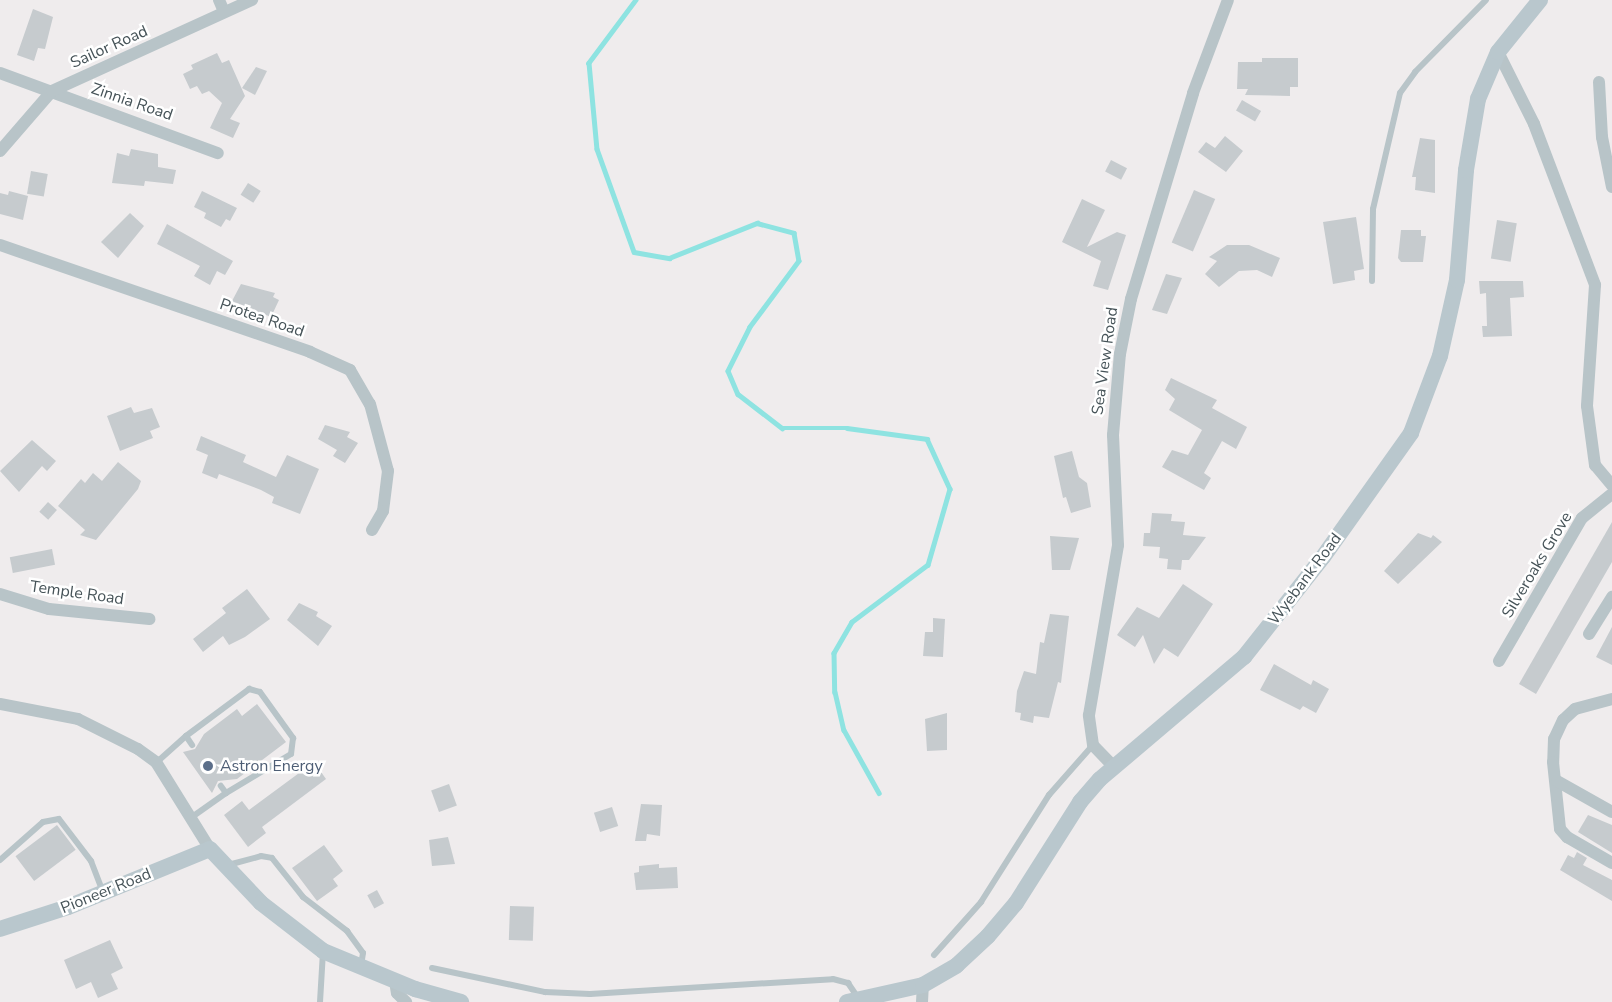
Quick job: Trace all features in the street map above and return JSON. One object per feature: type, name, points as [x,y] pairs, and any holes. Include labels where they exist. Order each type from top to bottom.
[{"type":"main road","name":"Wyebank Road","points":[[853,1001],[922,994],[988,936],[1016,903],[1080,802],[1114,767],[1197,701],[1245,657],[1323,557],[1411,433],[1440,356],[1457,280],[1472,122],[1498,52],[1540,0]]},
{"type":"main road","name":"Pioneer Road","points":[[0,929],[102,893],[210,849]]},
{"type":"main road","points":[[210,849],[261,903],[323,951],[395,981],[461,1002]]},
{"type":"street","points":[[219,0],[224,12]]},
{"type":"street","name":"Sailor Road","points":[[0,151],[52,91],[252,0]]},
{"type":"street","name":"Sea View Road","points":[[1093,745],[1089,715],[1118,545],[1113,435],[1120,354],[1131,299],[1183,126],[1228,0]]},
{"type":"street","points":[[1498,52],[1534,124],[1595,285],[1587,406],[1595,465],[1612,485]]},
{"type":"street","name":"Zinnia Road","points":[[0,73],[218,153]]},
{"type":"street","points":[[1599,82],[1602,137],[1612,187]]},
{"type":"street","name":"Protea Road","points":[[0,245],[310,352],[350,370],[370,404],[388,471],[383,511],[372,530]]},
{"type":"street","name":"Silveroaks Grove","points":[[1499,661],[1582,518],[1612,494]]},
{"type":"street","name":"Temple Road","points":[[0,594],[50,609],[150,619]]},
{"type":"street","points":[[1589,634],[1612,597]]},
{"type":"street","points":[[1612,699],[1575,709],[1563,720],[1554,739],[1560,828],[1567,837],[1612,863]]},
{"type":"street","points":[[0,704],[56,713],[88,723],[120,738],[156,762],[210,849]]},
{"type":"street","points":[[1093,745],[1114,767]]},
{"type":"street","points":[[1557,781],[1612,812]]},
{"type":"street","points":[[395,981],[397,993],[406,1002]]},
{"type":"lane","points":[[1372,281],[1373,209],[1400,93],[1414,72],[1486,0]]},
{"type":"lane","points":[[156,762],[186,736],[249,689],[260,692],[293,738],[291,754],[226,793],[192,817]]},
{"type":"lane","points":[[186,736],[192,745]]},
{"type":"lane","points":[[934,955],[981,902],[1049,795],[1093,745]]},
{"type":"lane","points":[[221,786],[226,793]]},
{"type":"lane","points":[[0,860],[43,822],[59,819],[91,861],[102,893]]},
{"type":"lane","points":[[225,865],[261,856],[272,858],[303,897],[347,931],[363,952],[360,968]]},
{"type":"lane","points":[[320,1002],[323,951]]},
{"type":"lane","points":[[432,968],[534,990],[590,994],[833,979],[848,983],[853,1001]]},
{"type":"building","points":[[33,9],[53,17],[45,49],[38,48],[34,61],[17,55]]},
{"type":"building","points":[[217,53],[222,63],[229,60],[245,96],[230,119],[240,123],[233,138],[210,128],[222,103],[209,91],[202,94],[197,86],[190,89],[183,74],[193,69],[191,65]]},
{"type":"building","points":[[1262,58],[1298,58],[1298,87],[1290,87],[1290,96],[1245,95],[1248,89],[1237,89],[1238,62],[1262,62]]},
{"type":"building","points":[[256,67],[267,71],[255,95],[242,88]]},
{"type":"building","points":[[1242,100],[1261,111],[1255,121],[1236,110]]},
{"type":"building","points":[[1225,136],[1243,151],[1226,172],[1198,152],[1206,142],[1215,148]]},
{"type":"building","points":[[1420,138],[1435,140],[1435,193],[1415,190],[1416,177],[1412,177]]},
{"type":"building","points":[[131,149],[158,154],[158,167],[176,170],[173,184],[145,181],[144,186],[112,183],[117,153],[129,156]]},
{"type":"building","points":[[1111,160],[1127,168],[1121,180],[1105,172]]},
{"type":"building","points":[[31,171],[48,174],[44,197],[27,194]]},
{"type":"building","points":[[248,183],[261,191],[253,203],[241,195]]},
{"type":"building","points":[[1194,190],[1215,199],[1193,251],[1172,242]]},
{"type":"building","points":[[9,191],[28,196],[23,220],[0,214],[0,193],[8,195]]},
{"type":"building","points":[[202,191],[237,208],[230,221],[226,219],[221,227],[204,218],[206,213],[194,207]]},
{"type":"building","points":[[1082,199],[1105,210],[1087,247],[1117,232],[1126,235],[1108,290],[1093,286],[1101,261],[1062,242]]},
{"type":"building","points":[[130,213],[144,226],[118,258],[101,242]]},
{"type":"building","points":[[1356,217],[1364,269],[1354,271],[1355,280],[1333,284],[1323,222]]},
{"type":"building","points":[[1497,220],[1517,223],[1511,262],[1491,259]]},
{"type":"building","points":[[167,224],[233,261],[225,275],[217,271],[210,285],[194,276],[200,266],[157,244]]},
{"type":"building","points":[[1401,230],[1421,230],[1421,236],[1426,236],[1423,262],[1401,262],[1398,258]]},
{"type":"building","points":[[1227,245],[1249,245],[1280,258],[1272,277],[1257,270],[1239,271],[1219,287],[1205,274],[1217,261],[1209,257]]},
{"type":"building","points":[[1166,274],[1182,278],[1167,314],[1152,310]]},
{"type":"building","points":[[1479,281],[1523,281],[1524,297],[1510,298],[1512,336],[1483,337],[1482,326],[1487,326],[1486,293],[1480,294]]},
{"type":"building","points":[[241,284],[275,293],[273,297],[279,300],[271,317],[232,301]]},
{"type":"building","points":[[1171,378],[1217,400],[1212,408],[1247,427],[1236,449],[1222,441],[1204,473],[1211,478],[1204,490],[1162,467],[1172,450],[1188,455],[1202,430],[1169,410],[1175,399],[1165,390]]},
{"type":"building","points":[[131,407],[134,413],[152,408],[160,427],[150,431],[153,438],[120,451],[107,416]]},
{"type":"building","points":[[325,425],[350,432],[347,437],[358,443],[345,463],[333,456],[337,450],[318,439]]},
{"type":"building","points":[[201,436],[246,455],[243,462],[276,477],[287,455],[319,469],[300,514],[272,503],[274,497],[261,490],[219,474],[217,479],[202,473],[208,455],[196,450]]},
{"type":"building","points":[[32,440],[56,461],[47,471],[42,466],[19,492],[0,471]]},
{"type":"building","points":[[1072,451],[1079,477],[1087,483],[1091,507],[1071,513],[1066,497],[1063,498],[1054,456]]},
{"type":"building","points":[[118,462],[141,481],[138,489],[96,540],[80,535],[85,530],[58,506],[81,479],[85,483],[93,473],[102,481]]},
{"type":"building","points":[[48,502],[57,510],[48,520],[39,512]]},
{"type":"building","points":[[1152,513],[1172,514],[1171,521],[1185,522],[1183,535],[1206,537],[1189,560],[1182,560],[1181,570],[1167,569],[1168,559],[1159,558],[1160,547],[1143,546],[1144,533],[1150,533]]},
{"type":"building","points":[[1612,522],[1612,562],[1536,694],[1519,684]]},
{"type":"building","points":[[1418,533],[1431,538],[1433,535],[1442,542],[1398,584],[1384,571]]},
{"type":"building","points":[[1050,536],[1079,538],[1070,570],[1052,570]]},
{"type":"building","points":[[52,549],[55,565],[13,573],[10,557]]},
{"type":"building","points":[[1183,584],[1213,604],[1178,657],[1164,648],[1154,664],[1143,635],[1135,647],[1117,635],[1137,607],[1159,618]]},
{"type":"building","points":[[247,589],[270,619],[245,637],[229,645],[223,636],[203,652],[193,639],[226,613],[222,608]]},
{"type":"building","points":[[299,603],[318,612],[316,616],[332,626],[318,646],[287,620]]},
{"type":"building","points":[[1050,614],[1069,616],[1061,683],[1058,682],[1049,718],[1034,716],[1033,723],[1020,720],[1021,713],[1015,712],[1017,691],[1024,671],[1036,674],[1040,642],[1044,643]]},
{"type":"building","points":[[933,618],[945,619],[943,657],[923,656],[925,632],[933,632]]},
{"type":"building","points":[[1612,627],[1612,665],[1596,657]]},
{"type":"building","points":[[1274,664],[1311,685],[1313,680],[1329,689],[1316,713],[1303,706],[1300,710],[1260,690]]},
{"type":"building","points":[[257,704],[286,742],[237,779],[218,781],[212,793],[183,752],[195,749],[204,734],[237,709],[242,716]]},
{"type":"building","points":[[947,713],[947,750],[927,751],[925,719]]},
{"type":"building","points":[[314,762],[326,779],[262,827],[266,833],[248,847],[224,815],[242,801],[249,810]]},
{"type":"building","points":[[449,784],[457,806],[439,812],[431,790]]},
{"type":"building","points":[[641,804],[662,805],[660,836],[647,834],[646,841],[635,841]]},
{"type":"building","points":[[612,807],[618,826],[600,832],[594,813]]},
{"type":"building","points":[[1588,815],[1612,825],[1612,853],[1578,832]]},
{"type":"building","points":[[57,825],[76,850],[34,881],[15,856]]},
{"type":"building","points":[[448,837],[455,864],[432,866],[429,840]]},
{"type":"building","points":[[324,845],[343,871],[333,879],[338,886],[317,901],[292,868]]},
{"type":"building","points":[[1577,852],[1587,858],[1583,865],[1612,880],[1612,901],[1560,870],[1568,855],[1574,858]]},
{"type":"building","points":[[659,864],[659,868],[677,867],[678,888],[636,890],[634,873],[639,872],[639,866]]},
{"type":"building","points":[[377,890],[384,903],[374,908],[367,895]]},
{"type":"building","points":[[510,906],[534,907],[533,941],[509,940]]},
{"type":"building","points":[[110,940],[123,968],[111,974],[118,989],[98,998],[91,982],[76,989],[64,960]]},
{"type":"waterway","points":[[636,0],[589,63],[597,149],[634,252],[669,258],[757,223],[794,233],[799,261],[750,327],[728,371],[738,394],[782,428],[847,428],[927,439],[950,489],[928,565],[852,622],[834,653],[835,692],[844,730],[879,793]]},
{"type":"place","name":"Astron Energy","points":[[208,766]]}]
